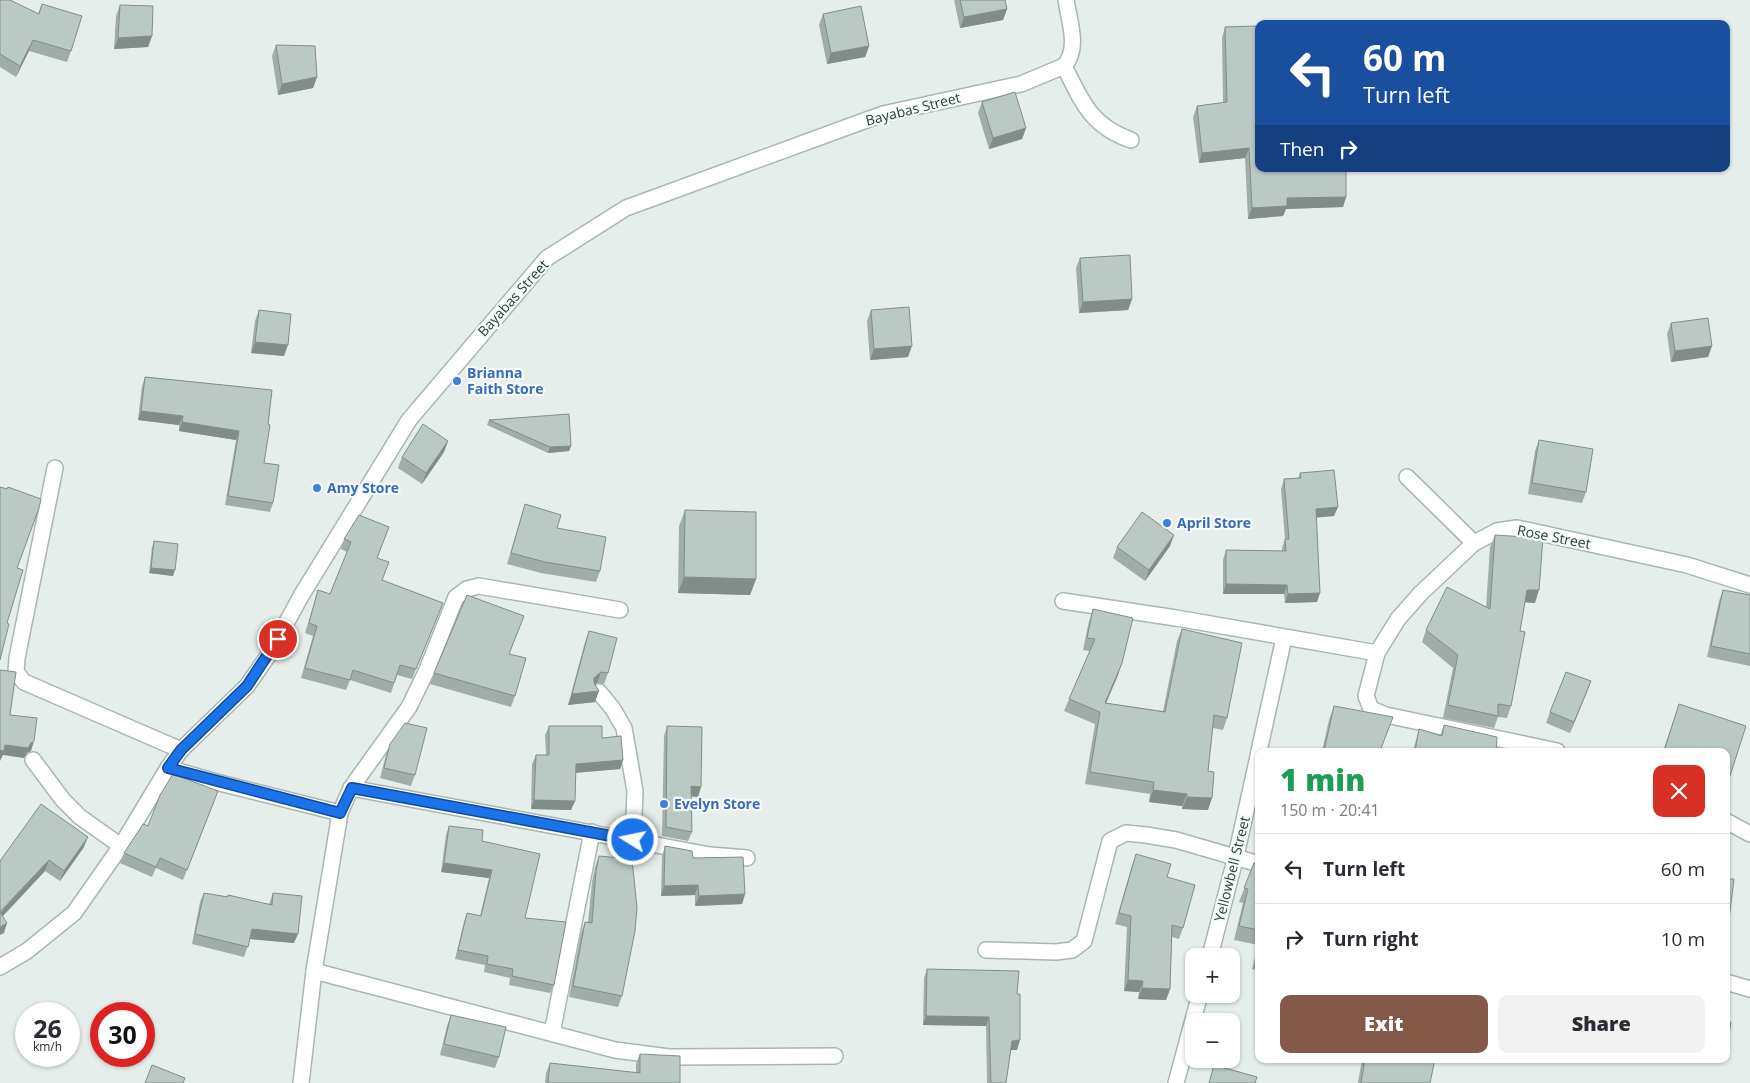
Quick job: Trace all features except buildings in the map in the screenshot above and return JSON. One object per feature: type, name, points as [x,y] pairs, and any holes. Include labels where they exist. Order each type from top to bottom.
[{"type":"street","points":[[1066,0],[1073,50],[1068,62],[1064,66],[1083,103],[1101,125],[1116,134],[1132,140]]},
{"type":"street","name":"Bayabas Street","points":[[0,967],[28,951],[74,912],[121,846],[181,750],[247,686],[270,653],[301,596],[408,420],[547,258],[626,208],[883,114],[1021,84],[1064,66]]},
{"type":"street","points":[[55,468],[17,658],[16,672],[24,682],[181,750]]},
{"type":"street","points":[[1407,477],[1474,543]]},
{"type":"street","name":"Rose Street","points":[[1543,748],[1386,715],[1371,709],[1366,696],[1377,653],[1398,619],[1421,593],[1474,543],[1497,530],[1517,528],[1687,565],[1750,585]]},
{"type":"street","points":[[301,1083],[314,971],[340,813],[352,788],[409,706],[426,672],[456,597],[468,589],[479,586],[620,610]]},
{"type":"street","points":[[1063,601],[1176,618],[1377,653]]},
{"type":"street","name":"Yellowbell Street","points":[[1260,748],[1284,638]]},
{"type":"street","points":[[599,692],[613,709],[624,728],[635,791],[633,840]]},
{"type":"street","points":[[33,760],[63,800],[80,817],[121,846]]},
{"type":"street","points":[[168,768],[340,813]]},
{"type":"street","name":"Yellowbell Street","points":[[1212,948],[1236,856],[1255,770]]},
{"type":"street","points":[[352,788],[710,855],[747,858]]},
{"type":"street","points":[[1730,823],[1750,834]]},
{"type":"street","points":[[552,1033],[592,832]]},
{"type":"street","points":[[986,950],[1056,952],[1072,950],[1084,941],[1110,841],[1126,833],[1176,840],[1255,863]]},
{"type":"street","points":[[314,971],[615,1050],[669,1057],[834,1056]]},
{"type":"street","points":[[1730,983],[1750,989]]},
{"type":"street","points":[[1176,1083],[1198,1003]]},
{"type":"place","name":"Brianna Faith Store","points":[[457,381]]},
{"type":"place","name":"Amy Store","points":[[317,488]]},
{"type":"place","name":"April Store","points":[[1167,523]]},
{"type":"place","name":"Evelyn Store","points":[[664,804]]},
{"type":"route","points":[[278,639],[247,686],[181,750],[168,768],[340,813],[352,788],[633,840]]}]
